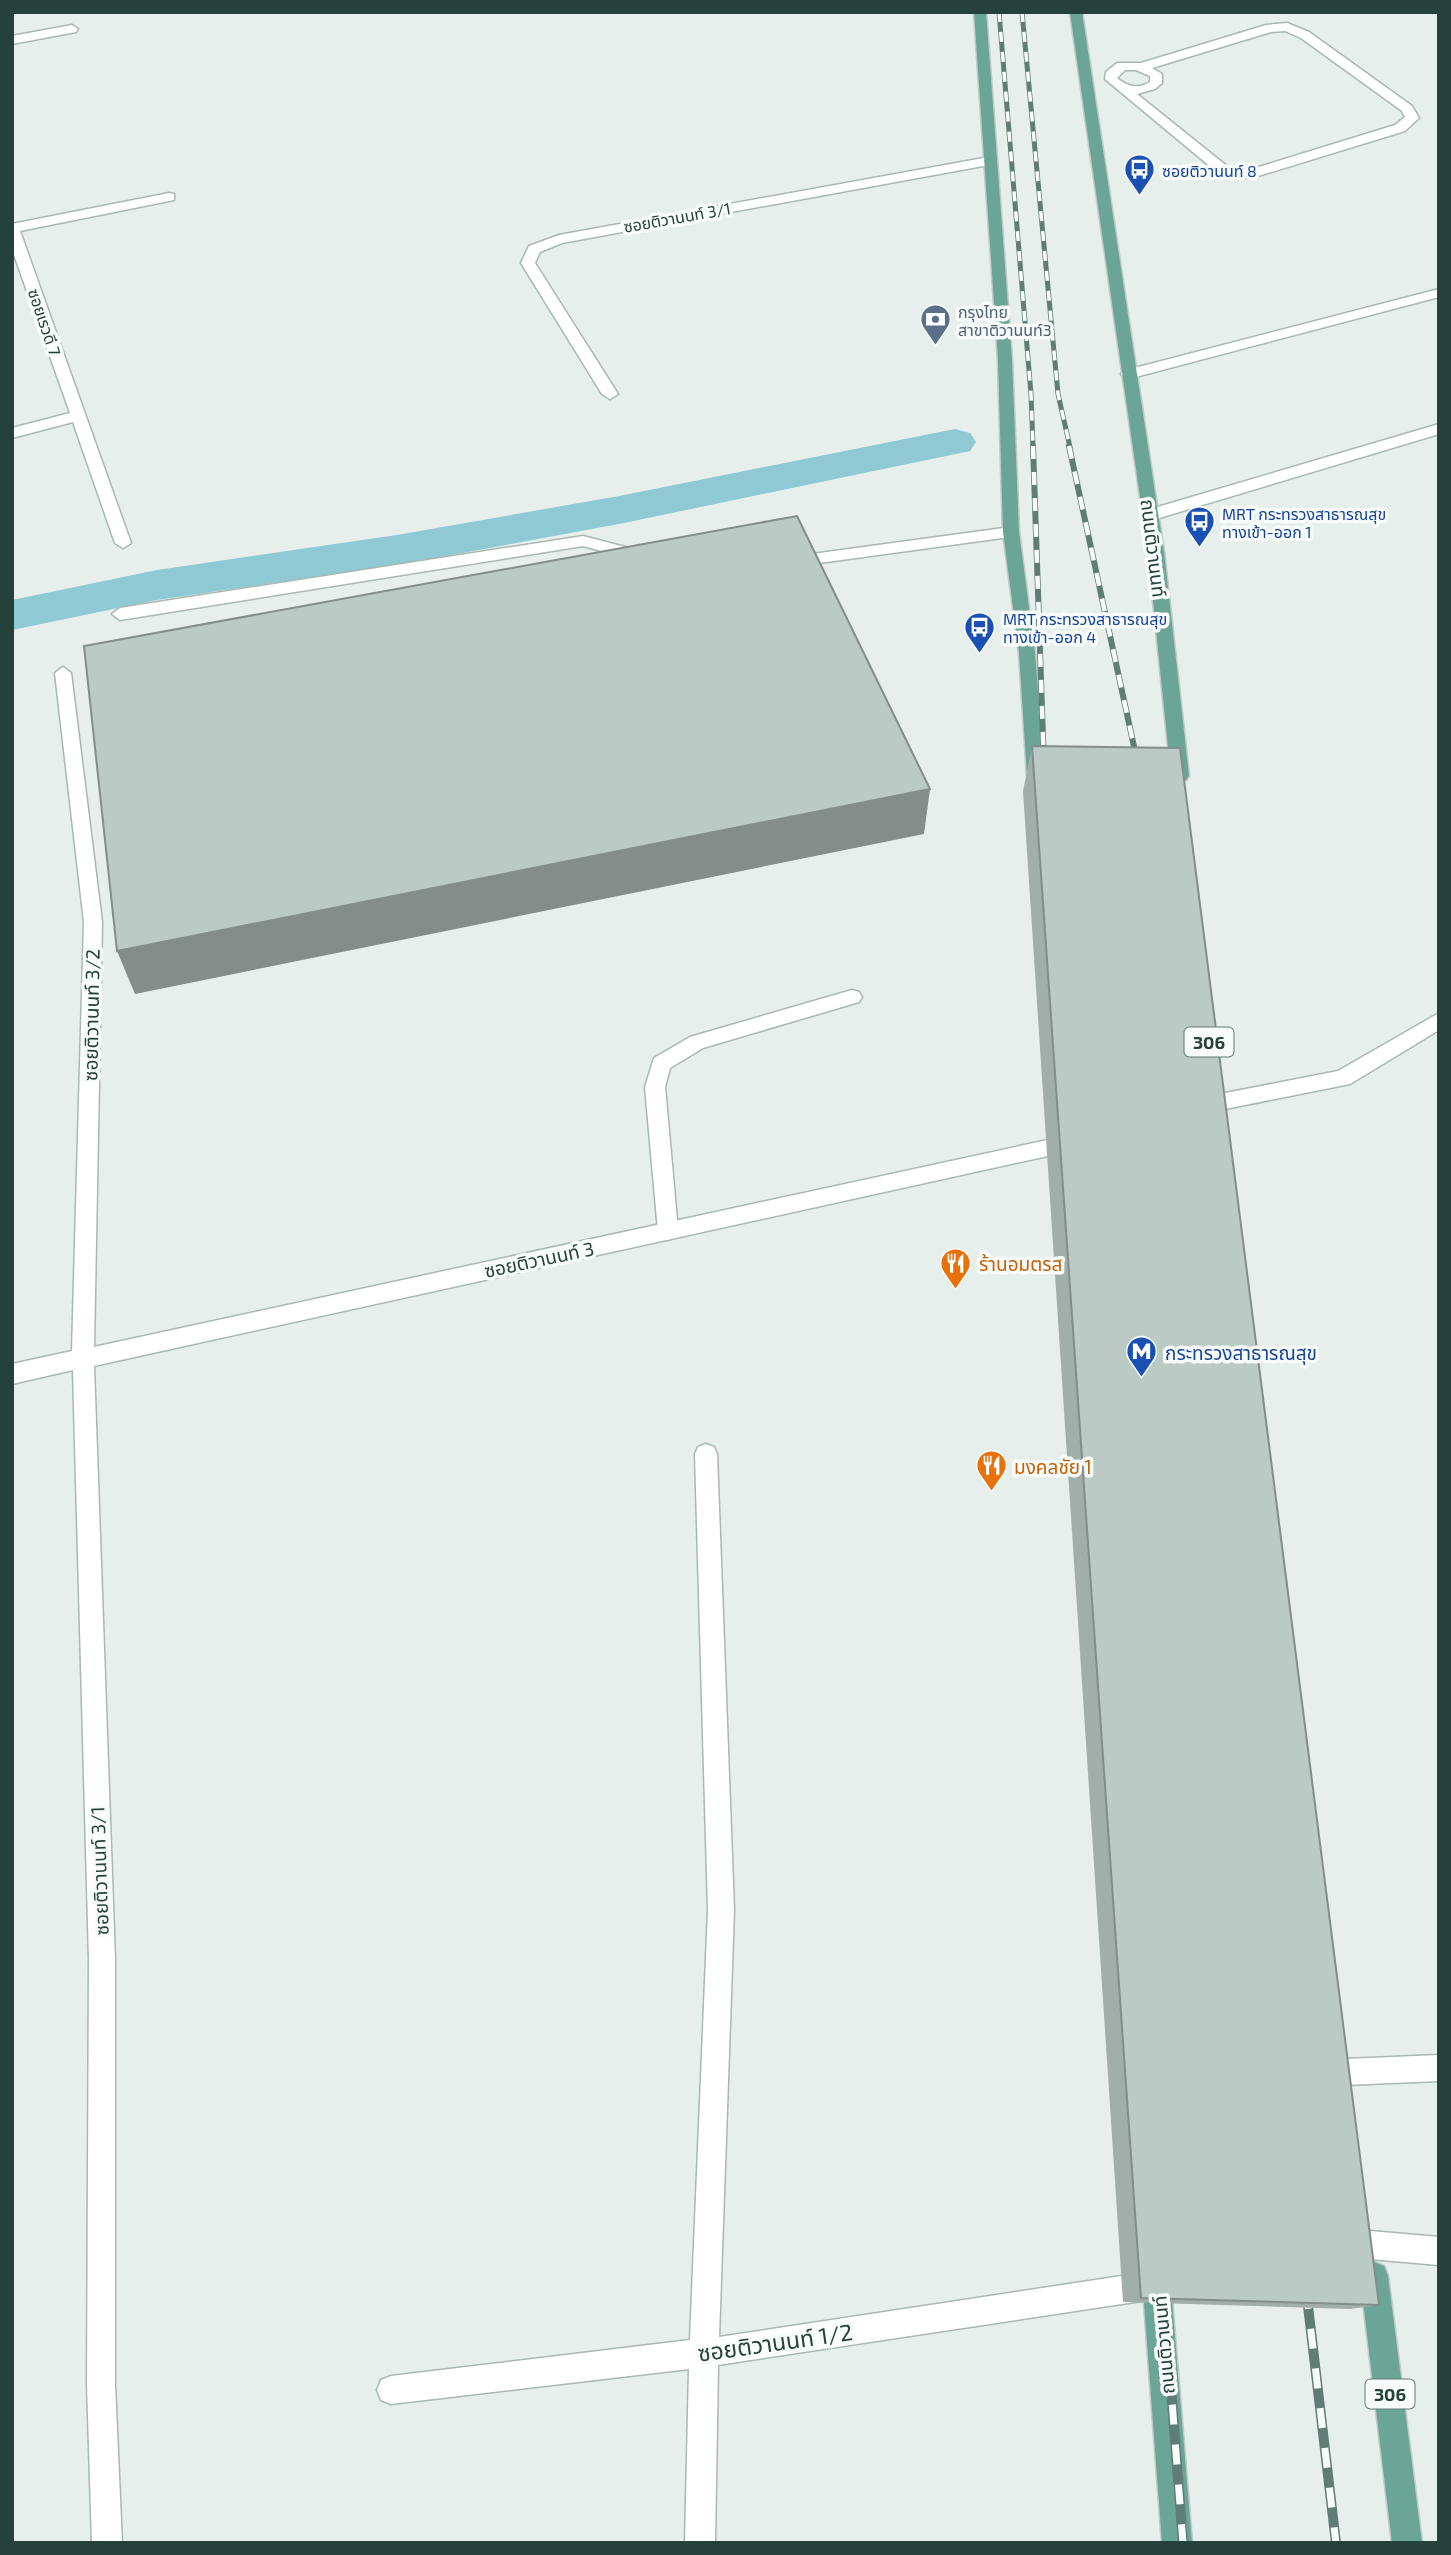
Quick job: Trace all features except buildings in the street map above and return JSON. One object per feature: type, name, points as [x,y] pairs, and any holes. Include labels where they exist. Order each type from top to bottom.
[{"type":"main road","points":[[980,12],[1005,360],[1011,532],[1027,653],[1038,790]]},
{"type":"main road","name":"ถนนติวานนท์","points":[[1076,12],[1150,515],[1183,800]]},
{"type":"main road","points":[[1063,1117],[1066,1151]]},
{"type":"main road","points":[[1318,2071],[1344,2059],[1349,2099]]},
{"type":"main road","name":"306","points":[[1368,2232],[1407,2543]]},
{"type":"main road","name":"ถนนติวานนท์","points":[[1156,2271],[1177,2543]]},
{"type":"street","points":[[1270,28],[1294,28],[1407,109],[1412,118],[1400,128],[1241,176],[1223,170],[1114,80],[1122,66],[1141,67],[1270,28]]},
{"type":"street","points":[[12,40],[72,29]]},
{"type":"street","points":[[1085,82],[1114,80],[1139,90],[1153,86],[1156,83],[1156,74],[1141,67]]},
{"type":"street","name":"ซอยติวานนท์ 3/1","points":[[610,394],[528,263],[534,249],[559,239],[989,161]]},
{"type":"street","points":[[12,228],[169,197]]},
{"type":"street","name":"ซอยเรวดี 7","points":[[12,228],[123,544]]},
{"type":"street","points":[[1128,374],[1439,293]]},
{"type":"street","points":[[12,433],[78,416]]},
{"type":"street","points":[[1150,515],[1439,429]]},
{"type":"street","points":[[771,564],[1011,532]]},
{"type":"street","points":[[120,614],[583,541],[662,563]]},
{"type":"street","name":"ซอยติวานนท์ 3/2","points":[[63,673],[93,922],[83,1359]]},
{"type":"street","points":[[668,1231],[654,1087],[661,1065],[696,1041],[852,997]]},
{"type":"street","points":[[1215,1103],[1343,1078],[1439,1020]]},
{"type":"street","name":"ซอยติวานนท์ 3","points":[[12,1374],[668,1231],[1066,1151]]},
{"type":"street","name":"ซอยติวานนท์ 3/1","points":[[83,1359],[102,1960],[101,2384],[107,2543]]},
{"type":"street","points":[[700,2543],[704,2353],[721,1910],[706,1454]]},
{"type":"street","points":[[1344,2059],[1439,2068]]},
{"type":"street","points":[[1368,2232],[1439,2252]]},
{"type":"street","name":"ซอยติวานนท์ 1/2","points":[[391,2390],[704,2353],[1156,2271]]},
{"type":"waterway","points":[[12,615],[157,585],[397,550],[619,510],[955,442]]},
{"type":"railway","points":[[999,12],[1031,394],[1033,447]]},
{"type":"railway","points":[[1022,12],[1058,394],[1070,447]]},
{"type":"railway","points":[[1033,446],[1044,767]]},
{"type":"railway","points":[[1069,446],[1138,765]]},
{"type":"railway","points":[[1163,2285],[1183,2543]]},
{"type":"railway","points":[[1306,2289],[1336,2543]]},
{"type":"place","name":"ซอยติวานนท์ 8","points":[[1139,197]]},
{"type":"place","name":"กรุงไทย สาขาติวานนท์3","points":[[935,347]]},
{"type":"place","name":"MRT กระทรวงสาธารณสุข ทางเข้า-ออก 1","points":[[1199,549]]},
{"type":"place","name":"MRT กระทรวงสาธารณสุข ทางเข้า-ออก 4","points":[[980,654]]},
{"type":"place","name":"ร้านอมตรส","points":[[956,1290]]},
{"type":"place","name":"กระทรวงสาธารณสุข","points":[[1142,1379]]},
{"type":"place","name":"มงคลชัย 1","points":[[991,1493]]}]
